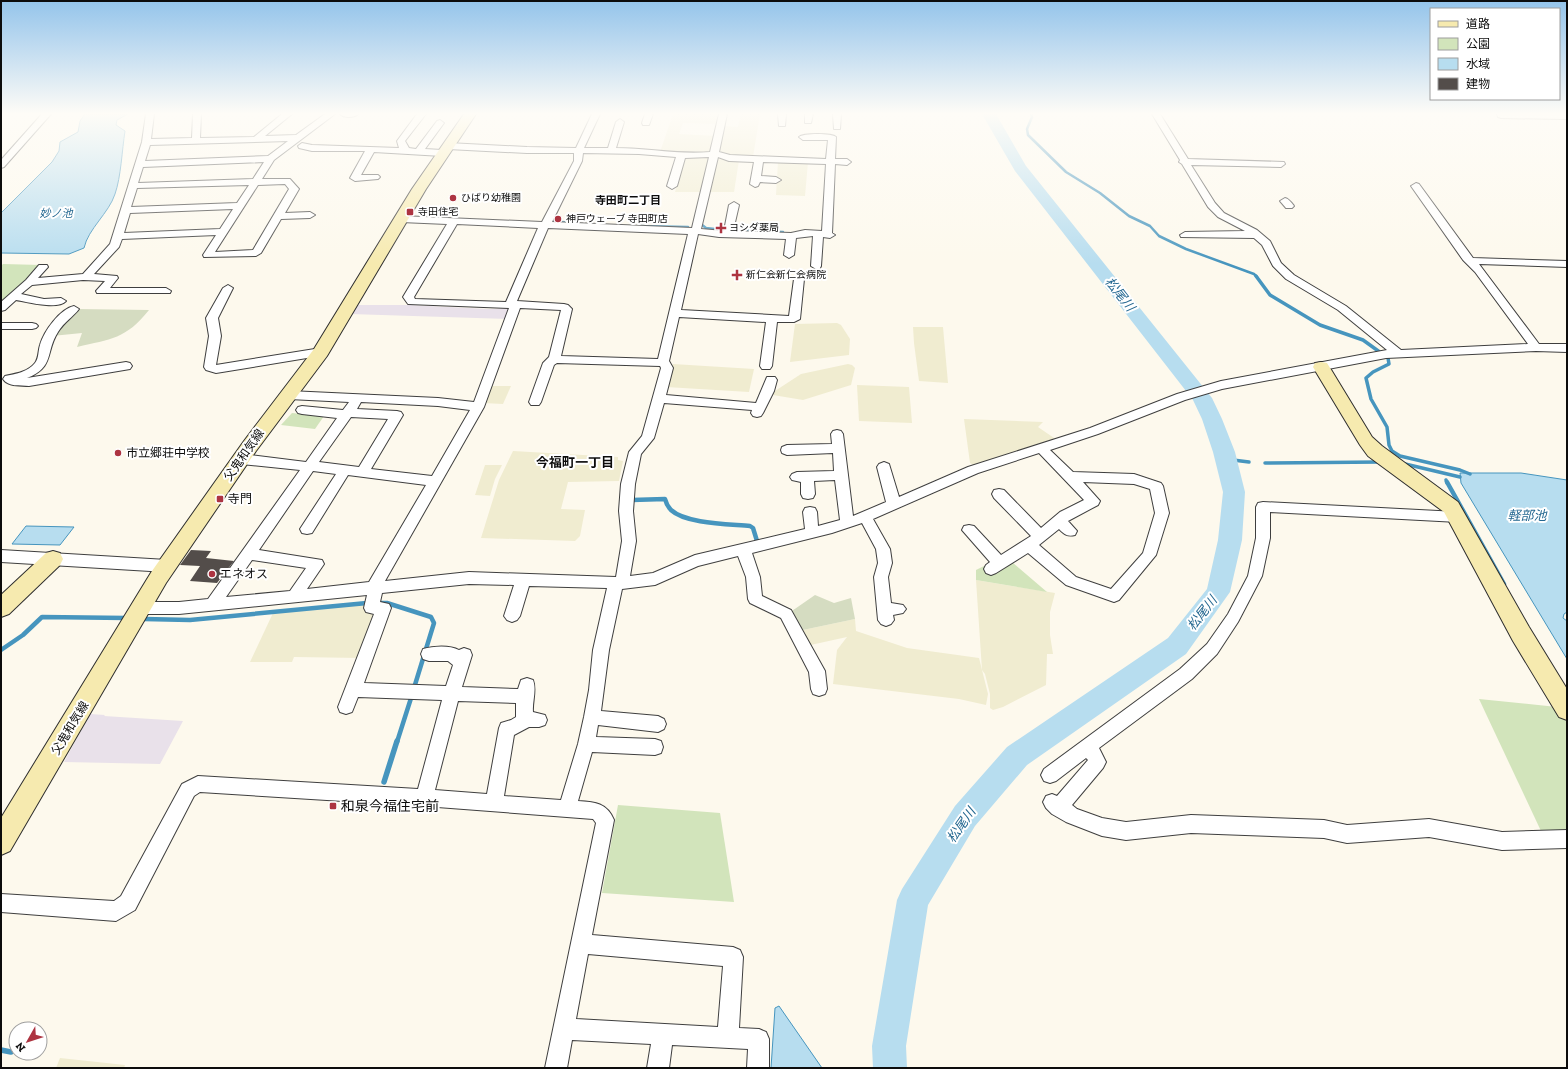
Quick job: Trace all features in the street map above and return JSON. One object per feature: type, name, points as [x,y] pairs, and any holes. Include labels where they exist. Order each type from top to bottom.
[{"type":"main road","name":"父鬼和気線","points":[[1,842],[167,566],[241,459],[320,352],[436,164]]},
{"type":"main road","points":[[1321,367],[1366,441],[1375,451],[1451,507],[1458,517],[1522,634],[1567,710]]},
{"type":"main road","points":[[1,608],[53,559]]},
{"type":"street","points":[[83,277],[90,273],[104,259],[115,245],[140,164]]},
{"type":"street","points":[[134,186],[256,182],[287,181],[294,189],[256,253],[208,255],[256,182],[267,164]]},
{"type":"street","points":[[363,164],[355,178],[375,178]]},
{"type":"street","points":[[346,707],[384,608],[371,608],[375,587],[478,407],[513,305],[544,225],[547,222],[577,164]]},
{"type":"street","points":[[672,186],[678,164]]},
{"type":"street","points":[[567,808],[586,744],[592,717],[601,650],[629,541],[626,511],[628,484],[635,452],[648,438],[667,368],[663,362],[692,234],[695,231],[711,164]]},
{"type":"street","points":[[758,164],[756,182],[776,180]]},
{"type":"street","points":[[819,260],[825,235],[826,172],[830,164]]},
{"type":"street","points":[[1184,164],[1211,205],[1221,214],[1266,243],[1277,264],[1290,277],[1342,308],[1389,354]]},
{"type":"street","points":[[1275,164],[1281,164]]},
{"type":"street","points":[[1416,186],[1470,261],[1536,347]]},
{"type":"street","points":[[728,232],[734,205]]},
{"type":"street","points":[[127,210],[240,206]]},
{"type":"street","points":[[278,216],[310,215]]},
{"type":"street","points":[[401,219],[728,232],[791,236],[798,234],[825,235]]},
{"type":"street","points":[[454,221],[408,297],[412,302],[494,306],[513,305],[564,307],[567,309],[554,359],[549,363],[541,396]]},
{"type":"street","points":[[118,236],[223,232]]},
{"type":"street","points":[[1185,235],[1202,237],[1257,236]]},
{"type":"street","points":[[789,255],[791,236]]},
{"type":"street","points":[[1470,261],[1567,264]]},
{"type":"street","points":[[1,308],[30,282],[43,267]]},
{"type":"street","points":[[30,282],[83,277],[113,278],[98,294],[158,289]]},
{"type":"street","points":[[675,313],[794,319],[791,308],[795,285]]},
{"type":"street","points":[[228,288],[212,318],[215,336],[210,367],[216,369],[320,352]]},
{"type":"street","points":[[13,296],[44,302],[61,301]]},
{"type":"street","points":[[5,378],[25,374],[37,369],[44,358],[45,346],[48,338],[58,323],[74,309]]},
{"type":"street","points":[[766,366],[763,352],[772,319]]},
{"type":"street","points":[[1,326],[32,326]]},
{"type":"street","points":[[141,608],[179,608],[469,578],[619,583],[655,579],[695,561],[813,532],[865,517],[973,470],[1094,431],[1216,386],[1389,354],[1536,347],[1567,348]]},
{"type":"street","points":[[554,359],[613,362],[663,362]]},
{"type":"street","points":[[5,378],[13,381],[30,382],[126,366]]},
{"type":"street","points":[[659,398],[707,406],[758,410],[768,391],[770,380]]},
{"type":"street","points":[[289,395],[438,402],[478,407]]},
{"type":"street","points":[[212,604],[248,554],[307,466],[358,398]]},
{"type":"street","points":[[302,410],[340,414],[397,415],[362,472]]},
{"type":"street","points":[[837,434],[846,518],[849,522]]},
{"type":"street","points":[[787,450],[811,445],[838,448]]},
{"type":"street","points":[[969,530],[995,566],[1035,540],[1060,521],[1093,501],[1041,448]]},
{"type":"street","points":[[241,459],[435,481]]},
{"type":"street","points":[[884,467],[894,505]]},
{"type":"street","points":[[307,528],[324,513],[345,470]]},
{"type":"street","points":[[808,494],[802,477],[842,475]]},
{"type":"street","points":[[999,494],[1035,540],[1071,581],[1114,596],[1149,555],[1162,513],[1156,486],[1134,479],[1069,477]]},
{"type":"street","points":[[1050,774],[1179,679],[1212,649],[1233,618],[1255,576],[1263,538],[1263,507],[1458,517]]},
{"type":"street","points":[[810,512],[811,527],[813,532]]},
{"type":"street","points":[[865,517],[883,549],[885,563],[888,570],[881,576],[890,613]]},
{"type":"street","points":[[1060,521],[1070,531]]},
{"type":"street","points":[[743,549],[753,577],[755,599],[786,614],[816,671],[819,689]]},
{"type":"street","points":[[248,554],[318,564],[294,596]]},
{"type":"street","points":[[1,556],[167,566]]},
{"type":"street","points":[[512,616],[523,580]]},
{"type":"street","points":[[424,798],[463,659],[440,650]]},
{"type":"street","points":[[353,690],[452,694],[526,690],[531,720],[513,728],[507,728],[494,803]]},
{"type":"street","points":[[592,717],[658,724]]},
{"type":"street","points":[[586,744],[655,747]]},
{"type":"street","points":[[1089,745],[1097,762],[1055,805],[1072,816],[1102,827],[1126,831],[1191,824],[1324,829],[1347,834],[1429,828],[1502,841],[1567,839]]},
{"type":"street","points":[[1,903],[116,911],[128,903],[188,790],[198,784],[424,798],[597,811],[605,820],[556,1068]]},
{"type":"street","points":[[580,944],[733,957],[728,1038]]},
{"type":"street","points":[[564,1029],[759,1039],[758,1068]]},
{"type":"street","points":[[658,1068],[663,1035]]},
{"type":"shaded area","points":[[683,164],[708,164],[702,192],[675,192]]},
{"type":"shaded area","points":[[714,164],[738,164],[734,192],[708,192]]},
{"type":"shaded area","points":[[778,164],[808,164],[805,196],[776,195]]},
{"type":"shaded area","points":[[356,305],[411,305],[488,309],[512,308],[508,319],[350,314]]},
{"type":"shaded area","points":[[837,323],[841,325],[850,339],[849,355],[790,362],[795,324]]},
{"type":"shaded area","points":[[913,327],[943,327],[948,383],[919,381]]},
{"type":"shaded area","points":[[673,364],[754,369],[749,392],[666,387]]},
{"type":"shaded area","points":[[848,364],[855,368],[851,385],[803,400],[773,395],[775,391],[801,374]]},
{"type":"shaded area","points":[[857,385],[909,387],[912,423],[859,421]]},
{"type":"shaded area","points":[[490,386],[511,386],[503,404],[483,403]]},
{"type":"shaded area","points":[[964,419],[1043,422],[1038,427],[1057,440],[975,466],[970,463]]},
{"type":"shaded area","points":[[513,451],[618,457],[618,460],[623,461],[619,481],[568,482],[561,509],[585,510],[580,536],[575,541],[481,538],[499,480]]},
{"type":"shaded area","points":[[485,465],[502,465],[495,479],[490,496],[475,495]]},
{"type":"shaded area","points":[[976,580],[1055,593],[1050,612],[1050,635],[1053,654],[1047,654],[1046,685],[1003,707],[993,710],[990,708],[990,694],[985,674],[982,670]]},
{"type":"shaded area","points":[[367,604],[376,614],[361,658],[294,657],[292,662],[250,662],[273,613]]},
{"type":"shaded area","points":[[855,619],[856,631],[907,648],[979,658],[988,694],[986,705],[959,699],[833,684],[837,650],[847,637],[806,646],[798,631]]},
{"type":"shaded area","points":[[90,714],[183,721],[160,764],[64,762]]},
{"type":"shaded area","points":[[60,1058],[125,1065],[124,1068],[56,1068]]},
{"type":"green space","points":[[3,264],[41,265],[1,303],[1,266]]},
{"type":"green space","points":[[76,309],[149,310],[141,320],[125,332],[109,339],[77,347],[82,333],[52,336]]},
{"type":"green space","points":[[292,413],[324,416],[315,429],[281,425]]},
{"type":"green space","points":[[1012,562],[1047,592],[976,580],[976,570],[984,566],[993,574]]},
{"type":"green space","points":[[815,595],[834,603],[851,598],[855,619],[798,631],[789,613]]},
{"type":"green space","points":[[1479,699],[1557,707],[1567,723],[1567,831],[1541,831]]},
{"type":"green space","points":[[618,805],[720,813],[734,902],[602,893]]},
{"type":"water","name":"妙ノ池","points":[[50,164],[121,164],[117,187],[112,201],[90,234],[84,248],[69,254],[1,253],[1,213]]},
{"type":"water","name":"軽部池","points":[[1460,473],[1521,473],[1567,480],[1567,612],[1564,614],[1563,618],[1567,621],[1567,659],[1461,483]]},
{"type":"water","points":[[26,526],[74,527],[60,545],[12,544]]},
{"type":"water","points":[[779,1006],[822,1068],[771,1068],[775,1008]]},
{"type":"building","name":"エネオス","points":[[191,550],[211,551],[206,558],[234,561],[217,583],[190,581],[200,566],[180,565]]},
{"type":"waterway","name":"松尾川","points":[[890,1068],[889,1046],[913,900],[965,816],[1017,756],[1177,646],[1218,592],[1230,540],[1234,492],[1224,452],[1212,419],[1202,398],[1018,164]]},
{"type":"waterway","points":[[1058,164],[1066,172],[1100,193],[1129,216],[1150,226],[1159,236],[1186,249],[1256,276]]},
{"type":"waterway","points":[[552,218],[550,221],[574,223]]},
{"type":"waterway","points":[[701,224],[706,228],[724,230],[783,232]]},
{"type":"waterway","points":[[639,226],[688,227]]},
{"type":"waterway","points":[[1256,276],[1270,295],[1320,325],[1363,340],[1388,358],[1389,364],[1373,372],[1366,378],[1371,399],[1387,427],[1389,445],[1392,451],[1400,456],[1460,470],[1470,474]]},
{"type":"waterway","points":[[1225,459],[1249,462]]},
{"type":"waterway","points":[[1265,463],[1381,462]]},
{"type":"waterway","points":[[1401,463],[1460,477]]},
{"type":"waterway","points":[[1447,482],[1504,584]]},
{"type":"waterway","points":[[632,500],[665,499],[671,510],[678,515],[687,518],[697,521],[750,526],[753,528],[757,541]]},
{"type":"waterway","points":[[144,619],[190,620],[367,603]]},
{"type":"waterway","points":[[381,603],[387,603],[431,617],[434,623],[414,688]]},
{"type":"waterway","points":[[1,650],[23,635],[42,617],[127,618]]},
{"type":"waterway","points":[[397,742],[412,695]]},
{"type":"waterway","points":[[384,782],[397,741]]},
{"type":"waterway","points":[[1,1050],[8,1051]]},
{"type":"place","name":"ひばり幼稚園","points":[[453,198]]},
{"type":"place","name":"寺田住宅","points":[[410,212]]},
{"type":"place","name":"神戸ウェーブ 寺田町店","points":[[558,219]]},
{"type":"place","name":"ヨシダ薬局","points":[[721,228]]},
{"type":"place","name":"新仁会新仁会病院","points":[[737,275]]},
{"type":"place","name":"市立郷荘中学校","points":[[118,453]]},
{"type":"place","name":"寺門","points":[[220,499]]},
{"type":"place","name":"エネオス","points":[[212,574]]},
{"type":"place","name":"和泉今福住宅前","points":[[333,806]]},
{"type":"district","name":"寺田町二丁目","points":[[628,200]]},
{"type":"district","name":"今福町一丁目","points":[[575,462]]}]
